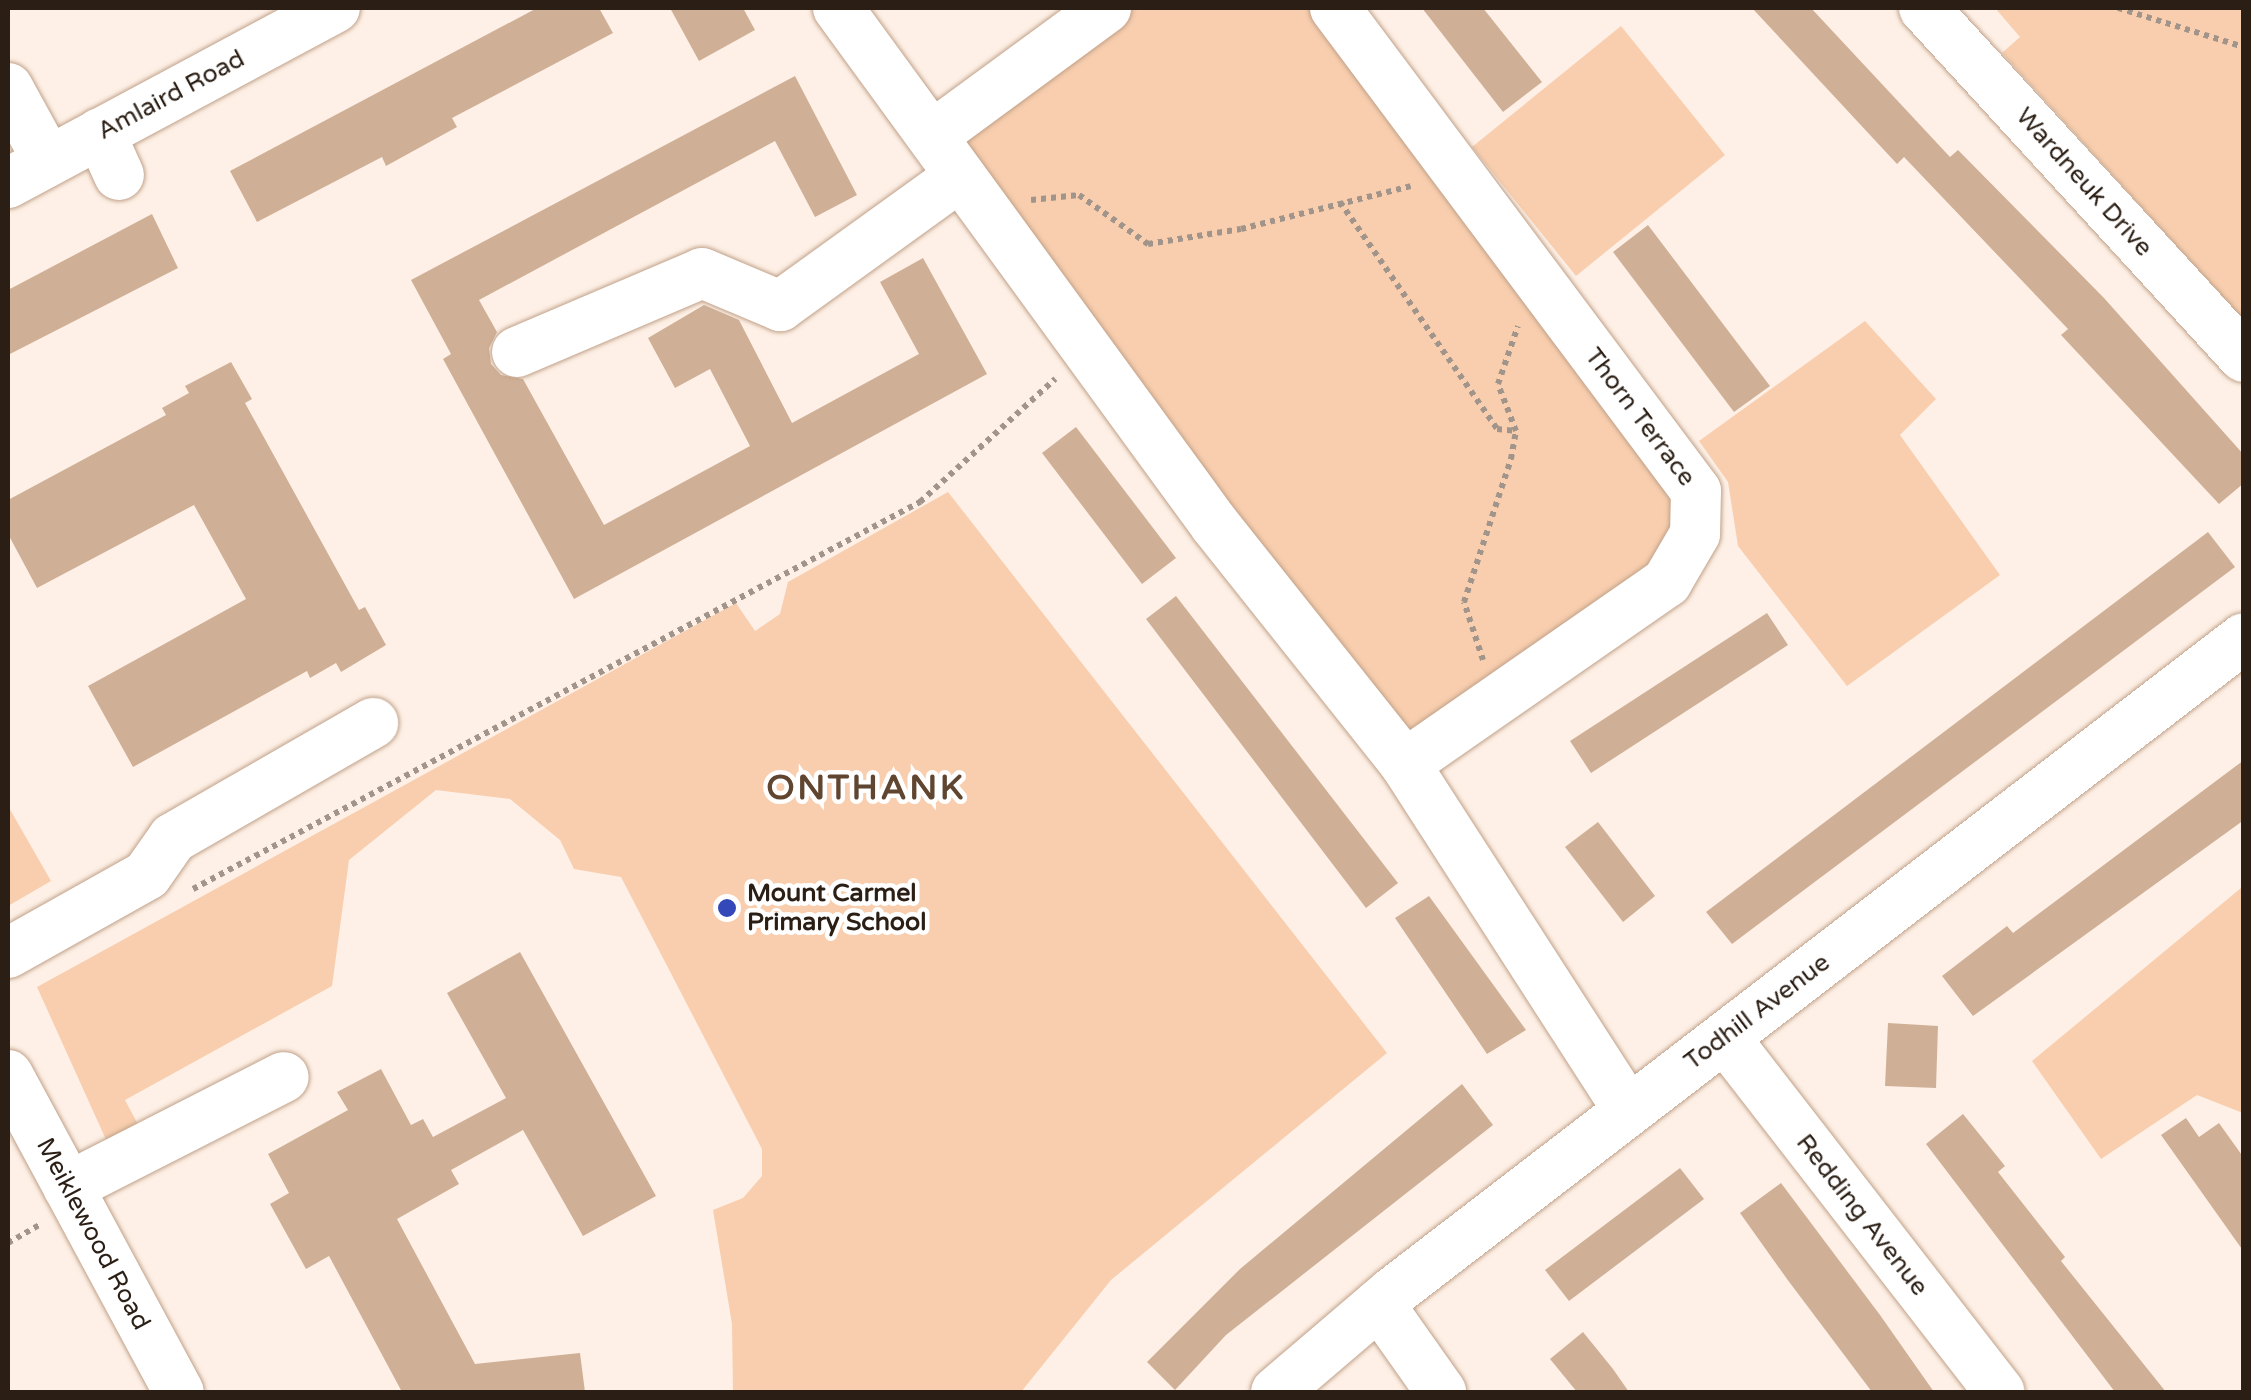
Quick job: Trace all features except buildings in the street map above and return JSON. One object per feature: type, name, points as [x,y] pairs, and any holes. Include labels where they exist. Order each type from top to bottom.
[{"type":"street","name":"Amlaird Road","points":[[28,172],[110,154],[334,8]]},
{"type":"street","points":[[838,8],[970,191],[1094,352],[1216,525],[1405,764],[1628,1110]]},
{"type":"street","points":[[932,136],[1106,8]]},
{"type":"street","name":"Thorn Terrace","points":[[1335,8],[1696,491],[1695,534],[1667,582],[1405,764]]},
{"type":"street","name":"Wardneuk Drive","points":[[1924,8],[2244,357]]},
{"type":"street","points":[[8,88],[28,172]]},
{"type":"street","points":[[517,352],[702,273],[780,306],[970,191]]},
{"type":"street","name":"Todhill Avenue","points":[[1276,1392],[1379,1304],[1628,1110],[2244,638]]},
{"type":"street","points":[[8,954],[147,875],[173,838],[373,723]]},
{"type":"street","name":"Redding Avenue","points":[[1725,1038],[2000,1392]]},
{"type":"street","name":"Meiklewood Road","points":[[8,1075],[179,1392]]},
{"type":"street","points":[[68,1187],[284,1077]]},
{"type":"street","points":[[1379,1304],[1442,1392]]},
{"type":"path","points":[[2121,8],[2244,47]]},
{"type":"path","points":[[970,191],[1079,195],[1148,244],[1241,229],[1424,183],[1456,166]]},
{"type":"path","points":[[1340,202],[1488,418],[1497,429],[1516,431]]},
{"type":"path","points":[[1497,698],[1464,602],[1504,488],[1516,431],[1498,384],[1528,307],[1546,291]]},
{"type":"path","points":[[179,896],[920,502],[1038,390],[1094,352]]},
{"type":"shaded area","points":[[1122,8],[1326,8],[1686,493],[1665,571],[1408,753],[945,135]]},
{"type":"shaded area","points":[[1995,8],[2243,8],[2243,319],[2002,53],[2020,37]]},
{"type":"shaded area","points":[[1621,26],[1725,155],[1576,276],[1472,147]]},
{"type":"shaded area","points":[[1865,321],[1936,399],[1900,435],[2000,575],[1847,686],[1738,546],[1728,482],[1699,441]]},
{"type":"shaded area","name":"Mount Carmel Primary School","points":[[948,492],[1387,1053],[1111,1280],[1021,1392],[733,1392],[732,1324],[713,1210],[743,1198],[762,1176],[762,1149],[621,877],[574,869],[560,840],[510,799],[436,790],[349,860],[332,986],[125,1100],[141,1130],[108,1144],[37,987],[736,603],[755,631],[780,614],[788,582]]},
{"type":"shaded area","points":[[8,806],[51,881],[8,906]]},
{"type":"shaded area","points":[[2241,888],[2243,1113],[2197,1095],[2101,1159],[2032,1061]]},
{"type":"place","name":"Mount Carmel Primary School","points":[[727,908]]},
{"type":"district","name":"ONTHANK","points":[[866,788]]}]
